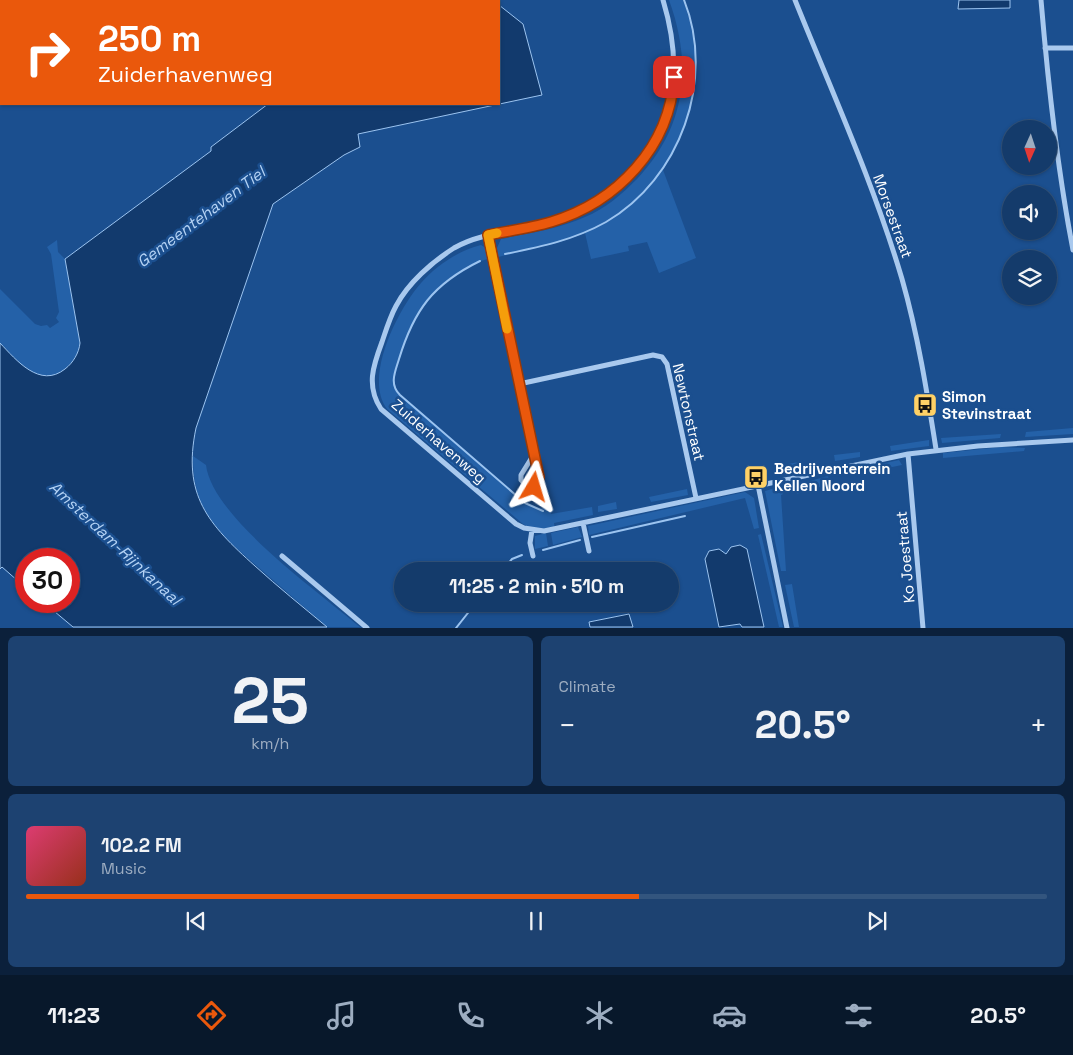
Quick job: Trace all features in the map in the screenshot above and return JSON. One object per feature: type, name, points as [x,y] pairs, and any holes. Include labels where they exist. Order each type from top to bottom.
[{"type":"street","name":"Zuiderhavenweg","points":[[532,530],[516,524],[381,409],[375,400],[371,387],[375,359],[396,306],[425,270],[455,248],[488,235],[551,222],[575,213],[602,199],[625,181],[642,162],[659,136],[673,89],[674,45],[663,0]]},
{"type":"street","name":"Morsestraat","points":[[795,0],[869,185],[902,278],[918,346],[936,450]]},
{"type":"street","points":[[1042,0],[1045,48],[1073,250]]},
{"type":"street","points":[[1045,48],[1073,48]]},
{"type":"street","points":[[488,235],[534,454],[539,482],[537,486],[528,487],[521,480],[521,475],[534,454]]},
{"type":"street","name":"Newtonstraat","points":[[519,384],[653,355],[662,357],[667,364],[696,498]]},
{"type":"street","points":[[533,556],[530,543],[532,530],[544,531],[908,454],[936,450],[1073,440]]},
{"type":"street","name":"Ko Joestraat","points":[[908,454],[923,628]]},
{"type":"street","points":[[758,485],[787,628]]},
{"type":"street","points":[[583,523],[589,552]]},
{"type":"street","points":[[282,556],[367,628]]},
{"type":"shaded area","points":[[669,0],[683,0],[694,44],[695,66],[690,109],[683,130],[663,170],[696,258],[659,273],[647,242],[628,246],[629,251],[591,259],[585,233],[557,243],[498,257],[497,248],[501,239],[565,225],[599,210],[613,201],[631,185],[653,159],[666,138],[675,117],[680,95],[682,72],[681,48],[677,25]]},
{"type":"shaded area","points":[[57,240],[58,252],[65,259],[80,343],[77,354],[68,367],[56,374],[47,376],[29,370],[0,343],[0,289],[35,324],[47,325],[50,328],[59,322],[56,318],[59,312],[51,254],[47,247]]},
{"type":"shaded area","points":[[481,245],[489,250],[491,258],[473,264],[443,283],[421,310],[405,342],[396,372],[395,386],[410,404],[533,507],[549,509],[551,514],[592,507],[593,515],[554,523],[555,530],[530,528],[523,524],[387,409],[381,396],[379,380],[386,344],[412,295],[427,276],[441,265],[464,251]]},
{"type":"shaded area","points":[[1073,428],[1073,434],[1025,437],[1026,432]]},
{"type":"shaded area","points":[[1001,434],[1000,438],[942,443],[941,438]]},
{"type":"shaded area","points":[[929,440],[929,446],[891,451],[890,446]]},
{"type":"shaded area","points":[[1002,447],[1025,448],[1024,451],[943,458],[943,453]]},
{"type":"shaded area","points":[[860,452],[860,457],[835,461],[834,455]]},
{"type":"shaded area","points":[[193,456],[206,465],[213,485],[227,507],[247,530],[295,575],[360,627],[327,627],[220,534],[207,516],[199,497],[194,477]]},
{"type":"shaded area","points":[[899,460],[902,465],[858,474],[858,469]]},
{"type":"shaded area","points":[[799,462],[799,469],[778,473],[776,466]]},
{"type":"shaded area","points":[[828,476],[830,484],[797,494],[795,485]]},
{"type":"shaded area","points":[[782,486],[786,571],[781,571],[765,491]]},
{"type":"shaded area","points":[[687,489],[688,495],[651,502],[649,497]]},
{"type":"shaded area","points":[[745,492],[754,498],[759,528],[754,529],[745,498],[589,535],[588,526]]},
{"type":"shaded area","points":[[616,502],[617,509],[598,512],[598,506]]},
{"type":"shaded area","points":[[578,527],[582,537],[553,545],[551,533]]},
{"type":"shaded area","points":[[546,533],[548,546],[535,549],[535,536]]},
{"type":"shaded area","points":[[761,534],[783,627],[779,627],[758,535]]},
{"type":"shaded area","points":[[792,584],[799,627],[794,627],[785,585]]},
{"type":"water","points":[[959,0],[1010,0],[1010,8],[958,9]]},
{"type":"water","points":[[500,6],[523,24],[542,95],[500,104]]},
{"type":"water","points":[[267,105],[495,105],[358,134],[360,147],[344,155],[273,204],[196,428],[193,472],[196,490],[212,522],[238,551],[327,627],[73,627],[56,613],[80,613],[80,548],[15,548],[15,578],[2,567],[0,569],[0,343],[21,364],[38,374],[47,376],[56,374],[68,367],[77,354],[80,343],[65,259],[211,151],[211,147]]},
{"type":"water","points":[[740,545],[747,549],[764,627],[742,627],[740,624],[719,627],[705,559],[709,551],[719,549],[726,554],[731,547]]},
{"type":"water","points":[[629,614],[633,627],[590,627],[589,622]]},
{"type":"waterway","points":[[505,254],[531,249],[582,234],[606,222],[632,203],[654,180],[672,154],[685,125],[693,94],[696,62],[693,31],[684,0]]},
{"type":"waterway","points":[[480,261],[450,279],[427,300],[411,326],[405,342],[396,369],[395,387],[400,395],[525,503],[543,511]]},
{"type":"waterway","points":[[592,537],[685,516]]},
{"type":"waterway","points":[[543,550],[580,540]]},
{"type":"waterway","points":[[510,562],[522,555]]},
{"type":"waterway","points":[[456,628],[469,612]]},
{"type":"slow traffic","points":[[497,233],[488,235],[507,329]]},
{"type":"place","name":"Simon Stevinstraat","points":[[925,405]]},
{"type":"place","name":"Bedrijventerrein Kellen Noord","points":[[756,477]]},
{"type":"route","points":[[534,487],[537,486],[539,477],[488,235],[551,222],[575,213],[602,199],[625,181],[642,162],[659,136],[669,110],[674,77]]},
{"type":"water label","name":"Gemeentehaven Tiel","points":[[201,217]]},
{"type":"water label","name":"Amsterdam-Rijnkanaal","points":[[115,543]]}]
